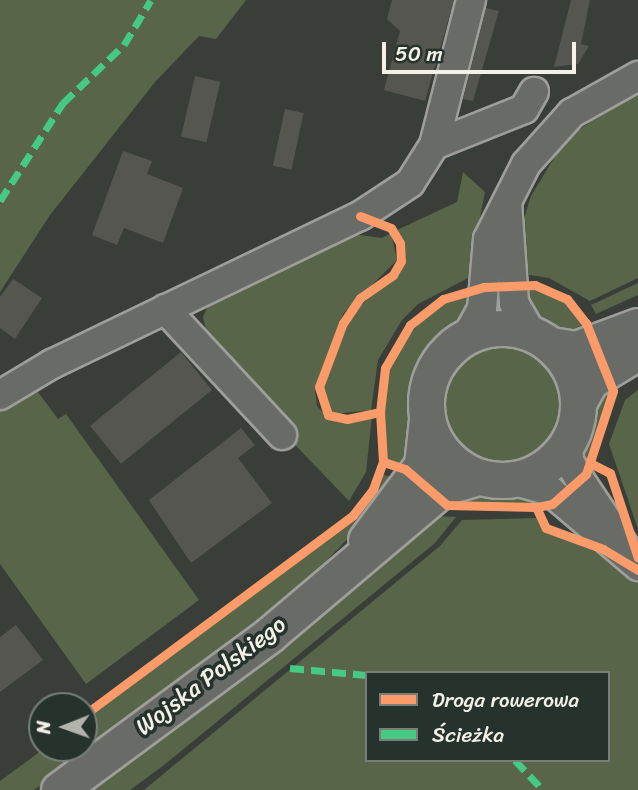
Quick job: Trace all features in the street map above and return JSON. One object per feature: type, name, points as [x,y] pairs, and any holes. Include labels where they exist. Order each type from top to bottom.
[{"type":"main road","points":[[638,326],[576,349],[493,328],[467,336],[450,347],[432,372],[427,418],[449,459],[496,478],[549,464],[568,441],[578,403],[590,381],[638,352]]},
{"type":"main road","points":[[541,339],[570,370],[578,403]]},
{"type":"main road","name":"Wojska Polskiego","points":[[358,556],[422,465],[427,418]]},
{"type":"main road","name":"Wojska Polskiego","points":[[59,790],[269,635],[358,556],[394,534],[444,487],[496,478]]},
{"type":"street","points":[[0,395],[165,309],[360,216],[410,183],[434,145],[471,0]]},
{"type":"street","points":[[467,336],[482,309],[488,239],[526,164],[553,130],[638,76]]},
{"type":"street","points":[[434,145],[524,108],[534,92]]},
{"type":"street","points":[[507,202],[514,303],[541,339]]},
{"type":"street","points":[[165,309],[282,435]]},
{"type":"street","points":[[568,441],[580,480],[609,517],[636,563]]},
{"type":"street","points":[[496,478],[550,491],[636,563]]},
{"type":"green space","points":[[0,0],[246,0],[216,39],[199,36],[155,82],[50,215],[0,292]]},
{"type":"green space","points":[[638,88],[638,278],[590,301],[549,278],[524,274],[519,245],[523,222],[531,196],[565,140]]},
{"type":"green space","points":[[463,172],[485,192],[468,278],[418,304],[402,320],[378,360],[371,410],[335,414],[325,405],[323,385],[353,313],[404,264],[397,230],[457,202]]},
{"type":"green space","points":[[391,233],[397,260],[343,314],[315,389],[317,406],[328,418],[348,422],[372,416],[366,472],[349,501],[278,427],[207,334],[203,317],[208,306],[352,234],[382,238]]},
{"type":"green space","points":[[638,283],[638,295],[596,314],[591,305]]},
{"type":"green space","points":[[523,286],[561,295],[579,313],[590,337],[552,334],[537,323]]},
{"type":"green space","points":[[476,292],[463,321],[434,345],[419,368],[411,398],[407,468],[385,461],[382,393],[394,352],[435,306]]},
{"type":"green space","points":[[499,343],[522,348],[541,361],[554,380],[559,403],[554,426],[541,445],[522,458],[499,463],[476,458],[457,445],[444,426],[439,403],[444,380],[457,361],[476,348]]},
{"type":"green space","points":[[610,384],[609,404],[586,472],[579,441],[586,414]]},
{"type":"green space","points":[[638,390],[638,529],[609,444],[625,400]]},
{"type":"green space","points":[[38,392],[58,419],[66,414],[199,600],[86,684],[0,564],[0,410]]},
{"type":"green space","points":[[380,474],[392,477],[361,525],[305,583],[232,645],[98,743],[98,708],[356,514]]},
{"type":"green space","points":[[472,489],[515,491],[545,503],[456,505],[441,500]]},
{"type":"green space","points":[[435,516],[456,517],[435,543],[164,765],[130,790],[82,790]]},
{"type":"green space","points":[[536,518],[542,529],[617,561],[638,582],[638,790],[144,790],[440,546],[462,520]]},
{"type":"green space","points":[[28,760],[72,762],[34,790],[0,790],[0,781]]},
{"type":"building","points":[[392,0],[454,0],[425,101],[384,90],[400,31],[387,19]]},
{"type":"building","points":[[571,0],[590,0],[581,44],[589,46],[578,64],[554,67]]},
{"type":"building","points":[[486,8],[499,11],[473,101],[463,99]]},
{"type":"building","points":[[195,76],[220,82],[206,142],[181,136]]},
{"type":"building","points":[[285,109],[304,113],[292,170],[273,166]]},
{"type":"building","points":[[123,151],[152,161],[147,174],[183,188],[163,243],[124,228],[117,245],[92,235]]},
{"type":"building","points":[[13,279],[42,298],[15,339],[0,328],[0,297]]},
{"type":"building","points":[[181,352],[212,390],[121,464],[90,426]]},
{"type":"building","points":[[241,428],[255,445],[238,458],[272,503],[191,563],[149,500]]},
{"type":"building","points":[[16,625],[43,660],[0,692],[0,637]]},
{"type":"marked path","points":[[0,201],[63,103],[124,45],[151,0]]},
{"type":"marked path","points":[[290,668],[365,675]]},
{"type":"marked path","points":[[517,762],[543,790]]},
{"type":"cycle path","points":[[360,216],[391,228],[400,243],[401,261],[393,275],[360,298],[343,323],[319,387],[328,415],[347,419],[380,412],[385,368],[410,325],[443,299],[484,287],[535,285],[567,299],[586,323],[613,391],[586,474],[552,504],[536,507],[447,505],[405,469],[383,462],[380,412]]},
{"type":"cycle path","points":[[98,705],[353,515],[373,489],[383,462]]},
{"type":"cycle path","points":[[592,464],[610,473],[638,558]]},
{"type":"cycle path","points":[[536,507],[546,528],[603,549],[638,570]]}]
